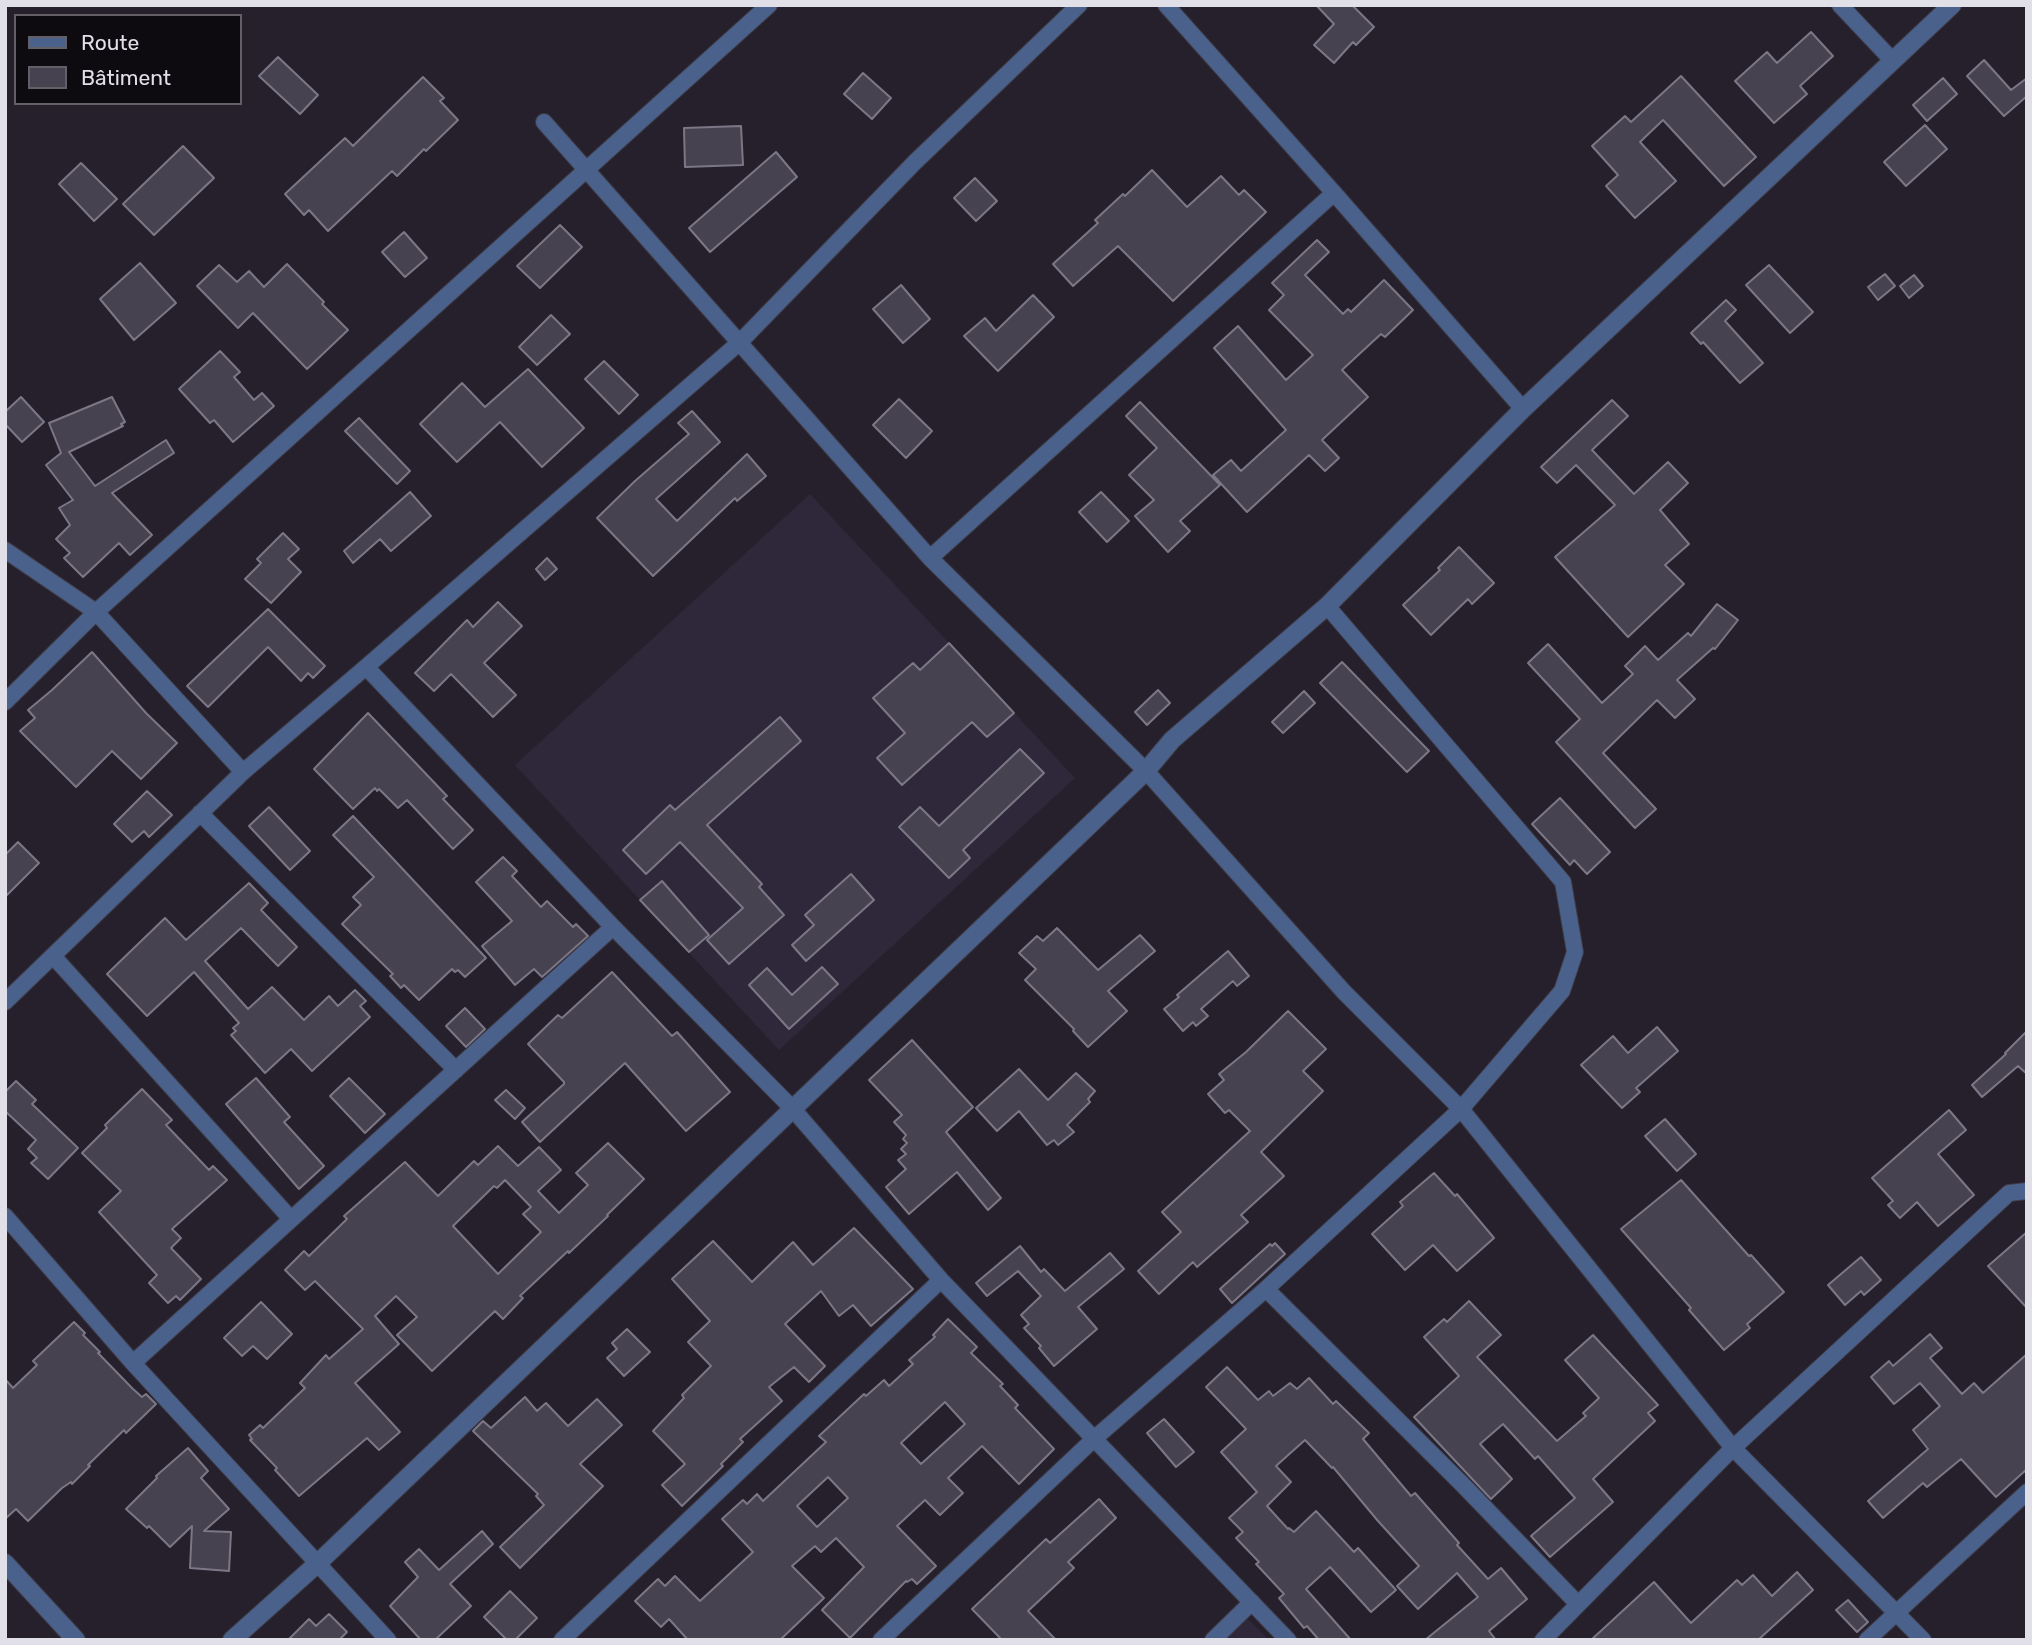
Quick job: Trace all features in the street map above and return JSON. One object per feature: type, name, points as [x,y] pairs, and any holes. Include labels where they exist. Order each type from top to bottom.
[{"type":"street","points":[[5,702],[96,612],[769,5]]},
{"type":"street","points":[[5,1002],[243,772],[740,342],[915,162],[1079,5]]},
{"type":"street","points":[[1166,5],[1523,409]]},
{"type":"street","points":[[1840,5],[1892,61]]},
{"type":"street","points":[[232,1640],[318,1563],[1146,771],[1172,740],[1327,606],[1523,409],[1952,5]]},
{"type":"street","points":[[544,122],[930,558],[1146,771],[1344,992],[1461,1109],[1733,1448],[1923,1640]]},
{"type":"street","points":[[930,558],[1334,193]]},
{"type":"street","points":[[5,550],[96,612],[243,772]]},
{"type":"street","points":[[881,1640],[1095,1438],[1266,1289],[1461,1109],[1562,991],[1575,952],[1563,882],[1327,606]]},
{"type":"street","points":[[366,667],[613,927],[792,1108],[941,1280],[1288,1640]]},
{"type":"street","points":[[200,813],[456,1070]]},
{"type":"street","points":[[133,1363],[613,927]]},
{"type":"street","points":[[53,956],[291,1219]]},
{"type":"street","points":[[1542,1640],[1733,1448],[2009,1193],[2027,1191]]},
{"type":"street","points":[[5,1216],[133,1363],[388,1640]]},
{"type":"street","points":[[562,1640],[941,1280]]},
{"type":"street","points":[[1266,1289],[1578,1604]]},
{"type":"street","points":[[1867,1640],[2027,1492]]},
{"type":"street","points":[[5,1563],[76,1640]]},
{"type":"street","points":[[1213,1640],[1252,1602]]},
{"type":"shaded area","points":[[810,494],[1075,778],[779,1050],[515,765]]},
{"type":"shaded area","points":[[1247,1618],[1269,1640],[1225,1640]]},
{"type":"building","points":[[1316,5],[1352,5],[1374,27],[1356,45],[1353,42],[1334,63],[1314,45],[1334,24]]},
{"type":"building","points":[[1811,32],[1833,56],[1800,86],[1807,94],[1774,123],[1735,81],[1767,52],[1777,63]]},
{"type":"building","points":[[278,57],[318,95],[300,114],[259,76]]},
{"type":"building","points":[[1984,60],[2011,90],[2027,78],[2027,96],[2004,116],[1967,76]]},
{"type":"building","points":[[863,73],[891,98],[872,119],[844,94]]},
{"type":"building","points":[[1681,76],[1756,157],[1724,186],[1663,120],[1640,142],[1676,181],[1635,218],[1606,186],[1618,175],[1592,146],[1625,116],[1631,122]]},
{"type":"building","points":[[423,77],[444,98],[440,101],[458,120],[397,176],[392,171],[328,231],[309,210],[304,215],[285,194],[345,138],[353,146]]},
{"type":"building","points":[[1943,78],[1957,94],[1927,121],[1913,105]]},
{"type":"building","points":[[1925,125],[1947,149],[1906,186],[1884,162]]},
{"type":"building","points":[[741,126],[743,165],[685,167],[684,128]]},
{"type":"building","points":[[183,146],[214,178],[154,235],[123,204]]},
{"type":"building","points":[[776,152],[797,177],[710,252],[689,228]]},
{"type":"building","points":[[81,163],[117,199],[94,221],[59,184]]},
{"type":"building","points":[[1152,170],[1187,207],[1221,176],[1239,195],[1244,190],[1266,212],[1173,301],[1118,246],[1073,286],[1053,264],[1098,223],[1095,220]]},
{"type":"building","points":[[975,178],[997,201],[976,221],[954,198]]},
{"type":"building","points":[[560,225],[582,247],[540,288],[517,266]]},
{"type":"building","points":[[404,232],[427,258],[405,277],[382,252]]},
{"type":"building","points":[[1317,240],[1329,252],[1305,275],[1343,314],[1348,309],[1351,312],[1384,280],[1413,310],[1385,337],[1381,334],[1342,370],[1368,397],[1322,440],[1339,458],[1325,471],[1309,455],[1247,512],[1213,475],[1231,460],[1241,471],[1286,430],[1214,348],[1238,326],[1286,380],[1313,355],[1269,310],[1284,295],[1272,283]]},
{"type":"building","points":[[140,263],[176,303],[134,340],[100,299]]},
{"type":"building","points":[[287,264],[348,330],[307,369],[253,313],[238,328],[197,286],[219,265],[237,282],[249,271],[264,287]]},
{"type":"building","points":[[1769,265],[1813,312],[1790,333],[1746,285]]},
{"type":"building","points":[[1885,274],[1895,286],[1878,300],[1868,287]]},
{"type":"building","points":[[1914,275],[1923,286],[1909,298],[1900,286]]},
{"type":"building","points":[[901,285],[930,319],[903,343],[873,309]]},
{"type":"building","points":[[1033,295],[1054,317],[998,371],[964,336],[985,318],[996,331]]},
{"type":"building","points":[[1726,300],[1736,310],[1725,321],[1763,363],[1740,383],[1703,342],[1701,344],[1691,333]]},
{"type":"building","points":[[551,315],[570,334],[537,365],[519,347]]},
{"type":"building","points":[[220,351],[240,372],[234,377],[254,400],[262,393],[274,406],[233,442],[214,420],[210,423],[179,389]]},
{"type":"building","points":[[604,361],[638,395],[619,414],[585,379]]},
{"type":"building","points":[[528,369],[584,428],[542,467],[500,422],[457,462],[420,424],[462,383],[485,407]]},
{"type":"building","points":[[21,397],[44,422],[22,442],[5,424],[5,412]]},
{"type":"building","points":[[112,397],[125,422],[121,424],[123,426],[69,452],[95,486],[166,440],[174,453],[112,493],[152,535],[130,555],[119,543],[83,577],[64,558],[70,553],[56,539],[70,525],[59,508],[73,500],[46,465],[61,453],[49,423]]},
{"type":"building","points":[[899,399],[932,431],[906,458],[873,425]]},
{"type":"building","points":[[1612,400],[1628,416],[1592,450],[1634,494],[1668,462],[1688,483],[1660,510],[1689,544],[1665,565],[1684,584],[1628,637],[1555,557],[1615,505],[1576,465],[1557,483],[1541,467]]},
{"type":"building","points":[[1140,402],[1220,485],[1180,521],[1190,531],[1168,552],[1135,516],[1154,500],[1129,475],[1157,448],[1126,416]]},
{"type":"building","points":[[692,411],[720,442],[656,499],[677,521],[747,454],[766,476],[737,501],[735,498],[653,576],[597,518],[689,434],[678,423]]},
{"type":"building","points":[[359,418],[410,471],[397,484],[345,431]]},
{"type":"building","points":[[410,492],[431,516],[391,551],[380,539],[353,563],[344,551]]},
{"type":"building","points":[[1101,492],[1129,521],[1107,542],[1079,512]]},
{"type":"building","points":[[283,533],[299,549],[288,559],[301,572],[271,603],[245,579],[261,563],[257,559]]},
{"type":"building","points":[[1459,547],[1494,583],[1472,604],[1468,599],[1431,635],[1403,605],[1440,570],[1438,568]]},
{"type":"building","points":[[547,558],[557,569],[545,580],[536,569]]},
{"type":"building","points":[[498,602],[522,626],[484,663],[516,695],[493,717],[451,674],[434,691],[415,673],[467,620],[473,627]]},
{"type":"building","points":[[1717,604],[1738,620],[1715,649],[1677,680],[1695,699],[1675,718],[1657,700],[1603,753],[1656,809],[1635,828],[1556,742],[1580,719],[1528,663],[1548,644],[1602,703],[1633,674],[1625,666],[1645,646],[1658,660],[1688,633],[1691,636]]},
{"type":"building","points":[[268,609],[325,666],[313,678],[308,673],[301,681],[268,647],[208,707],[187,686]]},
{"type":"building","points":[[949,643],[1014,713],[987,737],[972,722],[902,785],[877,758],[905,733],[873,698],[913,663],[920,670]]},
{"type":"building","points":[[92,652],[146,713],[177,743],[141,779],[112,751],[76,787],[20,731],[35,718],[28,710]]},
{"type":"building","points":[[1342,662],[1429,751],[1407,772],[1320,683]]},
{"type":"building","points":[[1158,690],[1170,703],[1147,725],[1135,712]]},
{"type":"building","points":[[1304,691],[1315,703],[1283,733],[1272,722]]},
{"type":"building","points":[[368,713],[447,796],[443,799],[473,830],[453,849],[407,800],[398,808],[375,788],[353,809],[314,769]]},
{"type":"building","points":[[780,717],[801,741],[707,825],[762,884],[759,887],[784,915],[729,964],[707,940],[743,908],[680,842],[646,874],[623,850],[670,805],[675,810]]},
{"type":"building","points":[[1020,749],[1044,773],[963,850],[970,858],[949,878],[899,827],[920,807],[939,826]]},
{"type":"building","points":[[147,791],[172,815],[149,837],[144,831],[132,842],[114,824]]},
{"type":"building","points":[[1560,798],[1610,852],[1587,874],[1574,860],[1570,865],[1532,824]]},
{"type":"building","points":[[269,807],[310,851],[290,870],[249,826]]},
{"type":"building","points":[[353,816],[486,958],[465,977],[458,970],[455,972],[452,969],[419,1000],[404,985],[401,988],[390,976],[393,974],[342,924],[361,905],[353,897],[374,877],[333,835]]},
{"type":"building","points":[[18,842],[39,863],[5,897],[5,855]]},
{"type":"building","points":[[503,857],[517,871],[512,876],[541,907],[547,901],[573,927],[576,924],[588,936],[542,977],[534,969],[515,985],[482,946],[512,921],[476,882]]},
{"type":"building","points":[[851,874],[874,900],[806,961],[792,945],[814,925],[805,915]]},
{"type":"building","points":[[662,881],[709,935],[689,952],[640,900]]},
{"type":"building","points":[[249,883],[268,903],[261,910],[297,947],[278,966],[241,928],[205,961],[248,1009],[272,987],[304,1020],[329,996],[338,1006],[355,990],[366,1001],[360,1006],[370,1017],[312,1071],[291,1049],[265,1073],[231,1035],[236,1031],[233,1028],[239,1023],[194,972],[147,1016],[107,974],[165,918],[186,940]]},
{"type":"building","points":[[1057,928],[1098,970],[1140,935],[1155,951],[1108,991],[1127,1011],[1088,1047],[1074,1029],[1025,980],[1036,969],[1019,953],[1037,936],[1043,941]]},
{"type":"building","points":[[1228,951],[1249,976],[1237,986],[1233,981],[1201,1009],[1208,1016],[1196,1026],[1193,1022],[1183,1031],[1164,1009]]},
{"type":"building","points":[[822,967],[838,984],[789,1029],[749,985],[767,968],[792,995]]},
{"type":"building","points":[[612,972],[672,1036],[677,1032],[730,1092],[686,1131],[625,1063],[540,1142],[522,1122],[564,1082],[528,1044],[558,1015],[562,1018]]},
{"type":"building","points":[[465,1008],[485,1029],[466,1047],[446,1026]]},
{"type":"building","points":[[1288,1011],[1326,1049],[1303,1071],[1323,1091],[1261,1152],[1284,1176],[1241,1215],[1248,1222],[1197,1267],[1193,1262],[1159,1294],[1138,1271],[1181,1232],[1162,1212],[1250,1131],[1229,1110],[1225,1113],[1208,1094],[1224,1080],[1219,1074]]},
{"type":"building","points":[[1657,1027],[1678,1051],[1636,1088],[1640,1092],[1622,1108],[1581,1065],[1613,1036],[1628,1053]]},
{"type":"building","points":[[2027,1031],[2027,1074],[2018,1066],[1982,1097],[1972,1085]]},
{"type":"building","points":[[912,1040],[973,1107],[946,1132],[1001,1198],[988,1210],[957,1172],[909,1214],[886,1187],[906,1169],[898,1160],[906,1154],[901,1149],[907,1143],[903,1139],[906,1135],[894,1122],[902,1115],[869,1080]]},
{"type":"building","points":[[1019,1069],[1048,1100],[1076,1073],[1095,1091],[1088,1099],[1090,1102],[1067,1125],[1074,1132],[1058,1145],[1054,1140],[1047,1145],[1019,1111],[997,1131],[976,1108]]},
{"type":"building","points":[[256,1078],[290,1117],[284,1122],[324,1166],[299,1189],[226,1104]]},
{"type":"building","points":[[349,1078],[385,1114],[365,1133],[330,1096]]},
{"type":"building","points":[[16,1081],[36,1100],[32,1104],[78,1148],[48,1179],[31,1163],[37,1158],[28,1149],[36,1140],[5,1111],[5,1092]]},
{"type":"building","points":[[142,1089],[172,1120],[166,1125],[209,1170],[213,1166],[227,1180],[172,1229],[181,1238],[171,1248],[201,1279],[180,1300],[176,1296],[168,1303],[149,1283],[157,1275],[99,1212],[121,1191],[82,1153],[107,1128],[105,1125]]},
{"type":"building","points":[[506,1090],[525,1108],[515,1119],[495,1100]]},
{"type":"building","points":[[1949,1110],[1966,1130],[1938,1154],[1974,1195],[1938,1226],[1917,1202],[1900,1218],[1888,1205],[1893,1201],[1872,1178]]},
{"type":"building","points":[[1665,1119],[1696,1154],[1677,1171],[1645,1136]]},
{"type":"building","points":[[608,1143],[644,1179],[569,1253],[568,1251],[520,1296],[523,1298],[503,1319],[495,1311],[432,1371],[397,1335],[417,1317],[396,1296],[375,1316],[399,1344],[355,1383],[400,1432],[379,1450],[367,1438],[299,1496],[250,1440],[252,1439],[249,1435],[260,1425],[263,1428],[305,1388],[300,1383],[326,1355],[329,1359],[363,1329],[315,1281],[305,1290],[285,1270],[304,1251],[309,1256],[347,1219],[344,1216],[405,1162],[438,1196],[474,1161],[478,1165],[498,1146],[518,1166],[539,1147],[561,1170],[538,1191],[559,1213],[588,1185],[576,1173]],"holes":[[[505,1180],[531,1207],[523,1214],[541,1232],[498,1274],[453,1226],[494,1186],[497,1188]]]},
{"type":"building","points":[[1434,1173],[1455,1196],[1457,1194],[1494,1238],[1457,1271],[1433,1245],[1405,1270],[1372,1234],[1403,1206],[1400,1202]]},
{"type":"building","points":[[1681,1180],[1784,1292],[1747,1324],[1750,1328],[1724,1350],[1621,1229]]},
{"type":"building","points":[[854,1228],[913,1289],[871,1326],[853,1305],[839,1316],[821,1291],[785,1324],[825,1366],[809,1382],[794,1367],[769,1387],[782,1401],[740,1439],[743,1442],[721,1464],[723,1466],[682,1506],[662,1485],[685,1464],[653,1431],[684,1398],[682,1395],[711,1366],[688,1342],[710,1321],[672,1279],[713,1241],[752,1282],[793,1242],[813,1265]]},
{"type":"building","points":[[2027,1232],[2027,1308],[1988,1266]]},
{"type":"building","points":[[1275,1243],[1285,1254],[1232,1303],[1220,1289],[1270,1244],[1272,1246]]},
{"type":"building","points":[[1020,1246],[1041,1272],[1044,1269],[1065,1291],[1110,1253],[1124,1269],[1078,1307],[1097,1329],[1054,1366],[1039,1348],[1041,1346],[1024,1328],[1029,1324],[1021,1315],[1041,1296],[1018,1271],[987,1296],[976,1283]]},
{"type":"building","points":[[1861,1257],[1881,1280],[1864,1295],[1861,1291],[1845,1305],[1828,1285]]},
{"type":"building","points":[[1469,1301],[1501,1335],[1477,1357],[1557,1441],[1586,1416],[1583,1413],[1599,1398],[1565,1360],[1593,1335],[1658,1405],[1648,1413],[1655,1421],[1593,1479],[1613,1502],[1550,1557],[1531,1536],[1575,1498],[1538,1456],[1535,1459],[1503,1424],[1480,1444],[1512,1479],[1491,1499],[1414,1417],[1459,1376],[1424,1337],[1444,1319],[1447,1322]]},
{"type":"building","points":[[261,1302],[292,1334],[267,1359],[253,1346],[242,1356],[224,1338]]},
{"type":"building","points":[[948,1319],[977,1347],[971,1353],[1003,1384],[1000,1386],[1018,1405],[1015,1408],[1054,1449],[1019,1484],[982,1446],[948,1478],[963,1493],[940,1515],[925,1500],[897,1526],[936,1566],[917,1584],[912,1579],[906,1581],[850,1638],[822,1610],[864,1567],[836,1538],[821,1552],[815,1546],[792,1566],[824,1598],[780,1640],[688,1640],[669,1619],[661,1627],[635,1601],[658,1579],[665,1586],[675,1576],[700,1601],[753,1552],[722,1519],[743,1500],[747,1504],[757,1494],[763,1501],[826,1442],[819,1436],[864,1394],[866,1396],[884,1380],[889,1386],[913,1364],[909,1360],[935,1337],[933,1335]],"holes":[[[945,1402],[965,1424],[921,1464],[901,1443]],[[828,1477],[848,1498],[817,1527],[797,1506]]]},
{"type":"building","points":[[74,1322],[100,1352],[98,1353],[133,1389],[142,1397],[146,1394],[156,1404],[126,1433],[124,1430],[72,1484],[71,1482],[62,1488],[28,1521],[16,1509],[5,1519],[5,1379],[13,1388],[37,1365],[33,1361]]},
{"type":"building","points":[[627,1329],[650,1352],[624,1376],[607,1358],[617,1349],[612,1343]]},
{"type":"building","points":[[1930,1334],[1942,1348],[1930,1358],[1962,1394],[1974,1383],[1983,1393],[2027,1354],[2027,1469],[1996,1497],[1961,1459],[1927,1487],[1923,1483],[1883,1518],[1868,1501],[1928,1449],[1913,1430],[1940,1406],[1920,1383],[1894,1404],[1871,1377],[1889,1361],[1893,1366]]},
{"type":"building","points":[[1227,1367],[1258,1400],[1269,1391],[1273,1396],[1290,1383],[1297,1389],[1309,1378],[1333,1404],[1336,1401],[1369,1433],[1363,1439],[1411,1496],[1415,1493],[1488,1579],[1501,1568],[1527,1599],[1489,1631],[1496,1640],[1425,1640],[1478,1597],[1457,1573],[1418,1609],[1397,1586],[1419,1566],[1333,1467],[1305,1440],[1276,1466],[1291,1482],[1267,1506],[1294,1532],[1316,1511],[1354,1552],[1358,1548],[1396,1590],[1371,1612],[1330,1567],[1306,1589],[1351,1640],[1319,1640],[1307,1626],[1304,1628],[1279,1598],[1284,1594],[1236,1538],[1243,1532],[1229,1518],[1257,1492],[1221,1452],[1246,1429],[1206,1387]]},
{"type":"building","points":[[525,1397],[537,1411],[546,1403],[568,1426],[597,1399],[622,1425],[580,1464],[603,1486],[520,1568],[500,1547],[544,1505],[536,1496],[538,1494],[473,1431],[483,1421],[491,1428]]},
{"type":"building","points":[[1164,1419],[1194,1452],[1176,1467],[1147,1433]]},
{"type":"building","points":[[188,1448],[208,1471],[201,1478],[229,1509],[204,1531],[231,1532],[229,1571],[190,1568],[192,1526],[170,1547],[149,1526],[147,1528],[126,1509],[156,1476]]},
{"type":"building","points":[[1099,1499],[1116,1518],[1068,1562],[1074,1568],[1028,1611],[1056,1640],[1002,1640],[972,1609],[1046,1539],[1050,1543]]},
{"type":"building","points":[[482,1531],[493,1544],[450,1584],[471,1606],[435,1640],[421,1640],[390,1606],[418,1577],[405,1562],[419,1549],[439,1570]]},
{"type":"building","points":[[1797,1572],[1813,1590],[1758,1640],[1591,1640],[1654,1582],[1691,1623],[1737,1580],[1742,1585],[1753,1575],[1772,1596]]},
{"type":"building","points":[[510,1591],[537,1618],[515,1640],[507,1640],[484,1617]]},
{"type":"building","points":[[1848,1600],[1868,1622],[1857,1632],[1836,1610]]},
{"type":"building","points":[[329,1614],[347,1632],[339,1640],[288,1640],[309,1619],[316,1626]]}]
